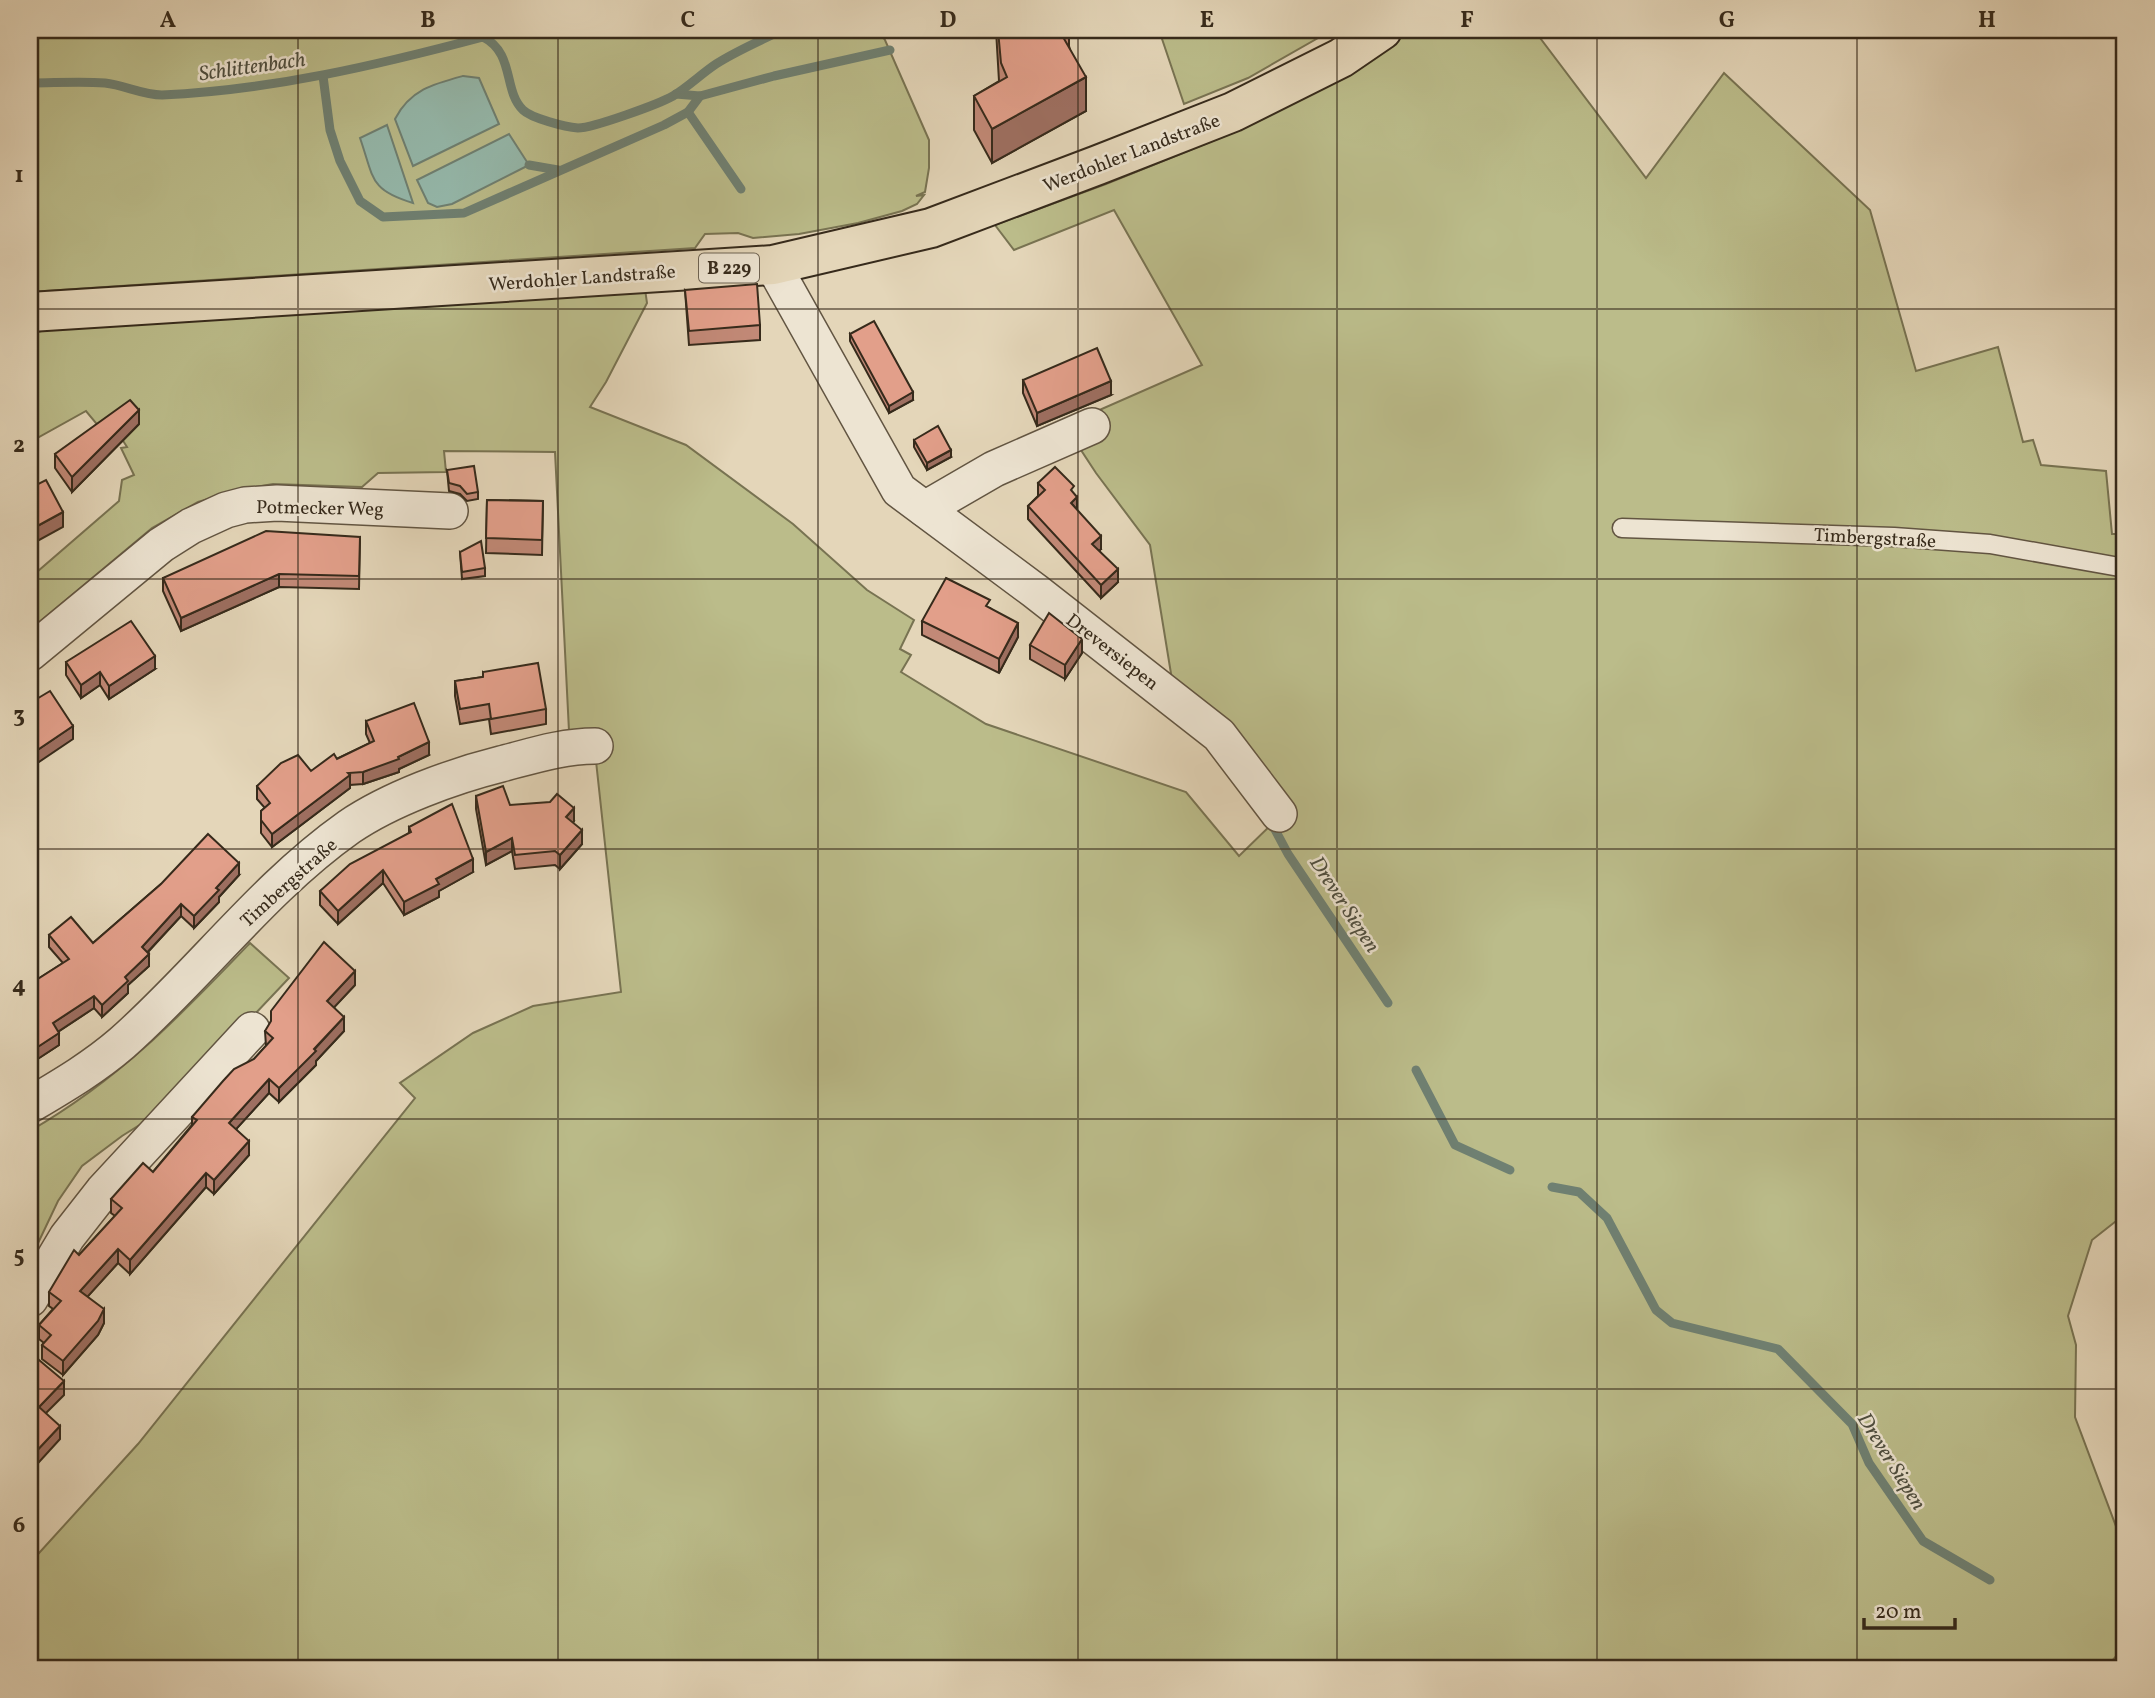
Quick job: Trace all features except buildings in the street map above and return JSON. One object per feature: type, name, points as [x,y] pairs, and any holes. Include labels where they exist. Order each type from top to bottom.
[{"type":"main road","name":"Werdohler Landstraße","points":[[30,312],[773,265],[931,228],[1098,165],[1233,112],[1342,58],[1382,30]]},
{"type":"street","name":"Dreversiepen","points":[[773,265],[899,490],[1035,591],[1219,735],[1279,814]]},
{"type":"street","points":[[925,509],[994,469],[1092,426]]},
{"type":"street","name":"Potmecker Weg","points":[[30,653],[161,545],[191,526],[226,510],[245,505],[277,503],[450,511]]},
{"type":"street","name":"Timbergstraße","points":[[30,1105],[69,1084],[121,1043],[299,868],[351,826],[408,796],[482,769],[570,746],[595,746]]},
{"type":"street","points":[[30,1299],[67,1237],[103,1191],[252,1030]]},
{"type":"lane","name":"Timbergstraße","points":[[1622,527],[1894,537],[1990,544],[2125,568]]},
{"type":"green space","points":[[30,30],[877,30],[885,40],[929,140],[929,168],[925,192],[916,196],[924,195],[917,204],[902,211],[858,223],[799,234],[753,238],[738,233],[705,234],[695,248],[30,292]]},
{"type":"green space","points":[[1159,30],[1332,30],[1248,78],[1184,104]]},
{"type":"green space","points":[[1409,30],[1534,30],[1646,178],[1724,73],[1870,210],[1916,371],[1998,347],[2023,442],[2033,440],[2041,465],[2106,471],[2112,534],[2125,534],[2125,1214],[2092,1240],[2068,1316],[2076,1345],[2075,1417],[2123,1545],[2127,1593],[2126,1633],[2125,1641],[2116,1656],[2105,1668],[30,1668],[30,1563],[138,1444],[415,1098],[400,1083],[473,1033],[533,1006],[621,992],[596,761],[569,731],[555,452],[444,451],[446,472],[378,473],[362,487],[273,484],[239,490],[198,502],[152,528],[30,630],[30,578],[119,501],[122,480],[134,475],[121,448],[127,447],[115,428],[105,434],[86,411],[30,442],[30,341],[34,333],[60,326],[645,289],[647,303],[590,407],[686,445],[793,524],[867,590],[914,620],[900,649],[911,655],[901,672],[986,724],[1186,792],[1239,856],[1274,822],[1175,698],[1150,545],[1079,447],[1088,415],[1202,365],[1114,210],[1014,250],[995,225],[1242,129],[1348,72]]},
{"type":"green space","points":[[250,943],[289,978],[165,1109],[82,1166],[58,1201],[30,1260],[30,1131],[92,1090],[147,1045]]},
{"type":"water","points":[[463,76],[479,78],[499,124],[413,166],[395,119],[415,95],[432,85]]},
{"type":"water","points":[[387,125],[413,203],[388,193],[375,181],[371,173],[360,138]]},
{"type":"water","points":[[509,134],[529,165],[452,204],[437,207],[428,203],[417,180]]},
{"type":"waterway","name":"Schlittenbach","points":[[30,83],[105,83],[162,95],[244,88],[324,75],[483,37],[500,52],[513,93],[523,110],[549,122],[578,128],[611,120],[666,100],[724,59],[782,30]]},
{"type":"waterway","points":[[676,94],[700,96],[890,50]]},
{"type":"waterway","points":[[323,76],[330,130],[340,161],[360,201],[383,217],[464,213],[664,125],[688,112],[700,96]]},
{"type":"waterway","points":[[688,112],[741,189]]},
{"type":"waterway","points":[[529,165],[558,170]]},
{"type":"waterway","name":"Drever Siepen","points":[[1272,824],[1288,854],[1388,1003]]},
{"type":"waterway","points":[[1416,1070],[1455,1145],[1510,1170]]},
{"type":"waterway","name":"Drever Siepen","points":[[1552,1187],[1579,1192],[1607,1218],[1656,1310],[1672,1323],[1778,1349],[1852,1424],[1869,1463],[1923,1541],[1990,1580]]}]
